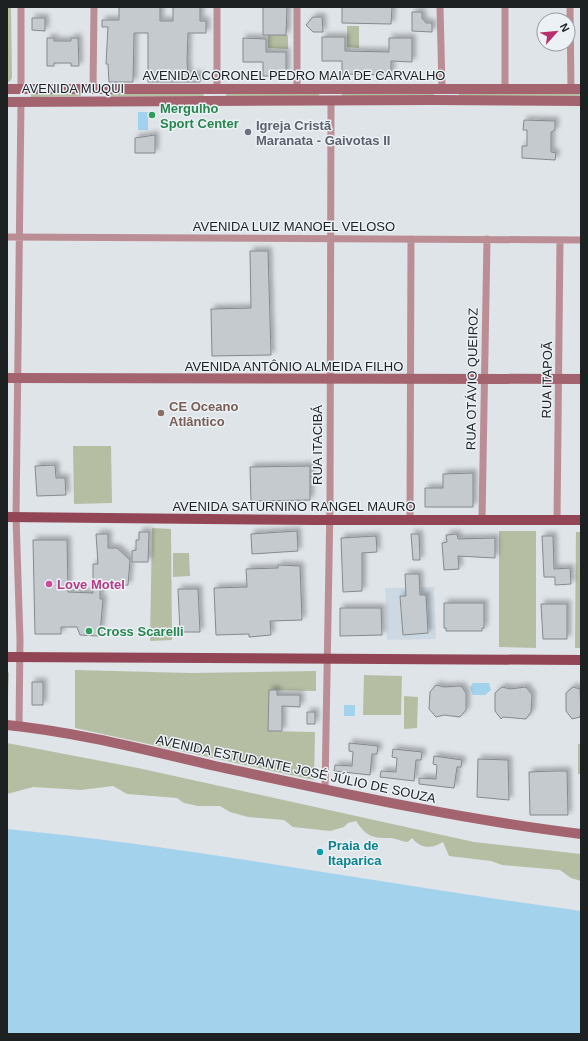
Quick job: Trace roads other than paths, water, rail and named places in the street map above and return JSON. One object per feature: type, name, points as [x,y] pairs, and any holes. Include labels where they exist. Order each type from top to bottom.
[{"type":"main road","name":"AVENIDA SATURNINO RANGEL MAURO","points":[[12,517],[329,520],[581,520]]},
{"type":"main road","points":[[7,657],[581,660]]},
{"type":"street","points":[[19,726],[19,657],[12,517],[18,378],[21,7]]},
{"type":"street","points":[[93,101],[94,7]]},
{"type":"street","points":[[217,7],[218,100]]},
{"type":"street","points":[[297,7],[297,89]]},
{"type":"street","points":[[440,7],[442,100]]},
{"type":"street","points":[[505,88],[506,7]]},
{"type":"street","points":[[570,7],[576,89]]},
{"type":"street","name":"AVENIDA CORONEL PEDRO MAIA DE CARVALHO","points":[[7,90],[218,88],[576,89]]},
{"type":"street","points":[[331,89],[331,101]]},
{"type":"street","name":"AVENIDA MUQUI","points":[[7,102],[218,100],[331,101]]},
{"type":"street","name":"AVENIDA CORONEL PEDRO MAIA DE CARVALHO","points":[[331,101],[581,101]]},
{"type":"street","name":"RUA ITACIBÁ","points":[[325,790],[329,520],[331,101]]},
{"type":"street","name":"AVENIDA LUIZ MANOEL VELOSO","points":[[7,237],[581,240]]},
{"type":"street","points":[[410,520],[411,239]]},
{"type":"street","name":"RUA OTÁVIO QUEIROZ","points":[[482,520],[487,239]]},
{"type":"street","name":"RUA ITAPOÃ","points":[[557,520],[560,240]]},
{"type":"street","name":"AVENIDA ANTÔNIO ALMEIDA FILHO","points":[[7,378],[329,380],[581,379]]},
{"type":"street","name":"AVENIDA ESTUDANTE JOSÉ JÚLIO DE SOUZA","points":[[7,725],[76,735],[431,812],[529,828],[581,834]]},
{"type":"water","points":[[138,112],[148,112],[148,130],[138,130]]},
{"type":"water","points":[[473,683],[489,683],[491,690],[485,695],[473,695],[470,688]]},
{"type":"water","points":[[344,705],[355,705],[355,716],[344,716]]},
{"type":"water","points":[[7,829],[223,856],[581,911],[581,1034],[7,1034]]},
{"type":"place","name":"Mergulho Sport Center","points":[[152,115]]},
{"type":"place","name":"Igreja Cristã Maranata - Gaivotas II","points":[[248,132]]},
{"type":"place","name":"CE Oceano Atlântico","points":[[161,413]]},
{"type":"place","name":"Love Motel","points":[[49,584]]},
{"type":"place","name":"Cross Scarelli","points":[[89,631]]},
{"type":"place","name":"Praia de Itaparica","points":[[320,852]]}]
